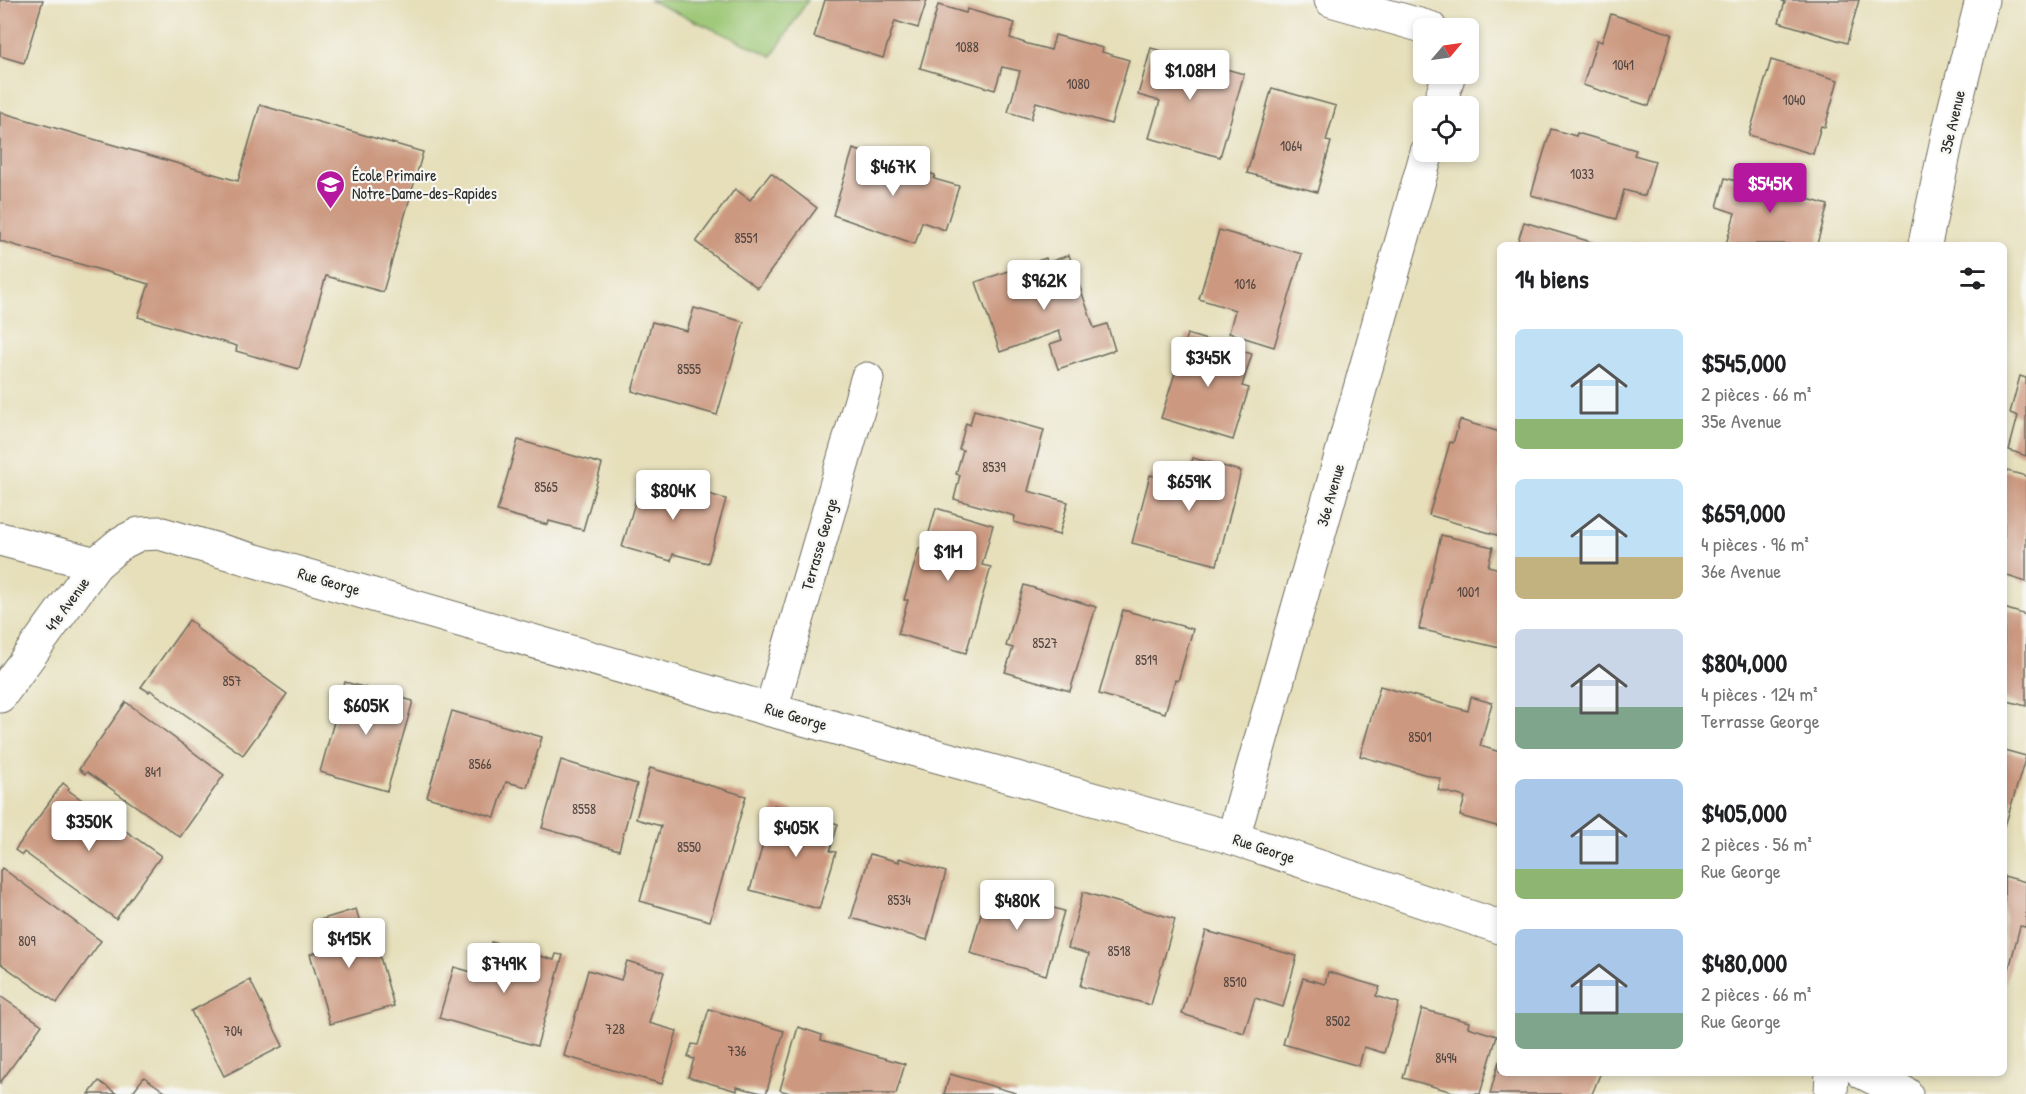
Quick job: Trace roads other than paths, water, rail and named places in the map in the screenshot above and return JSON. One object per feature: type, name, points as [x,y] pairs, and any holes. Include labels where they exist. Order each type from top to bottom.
[{"type":"street","points":[[1331,0],[1413,23]]},
{"type":"street","name":"35e Avenue","points":[[1925,242],[1949,130],[1982,0]]},
{"type":"street","name":"36e Avenue","points":[[1233,838],[1424,162]]},
{"type":"street","name":"Terrasse George","points":[[771,710],[867,379]]},
{"type":"street","name":"Rue George","points":[[96,564],[121,543],[139,534],[159,533],[771,710],[1233,838],[1497,926]]},
{"type":"street","name":"41e Avenue","points":[[0,539],[96,564],[0,696]]},
{"type":"street","points":[[1831,1094],[1832,1076]]},
{"type":"street","points":[[1870,1076],[1906,1094]]},
{"type":"place","name":"École Primaire Notre-Dame-des-Rapides","points":[[331,210]]}]
